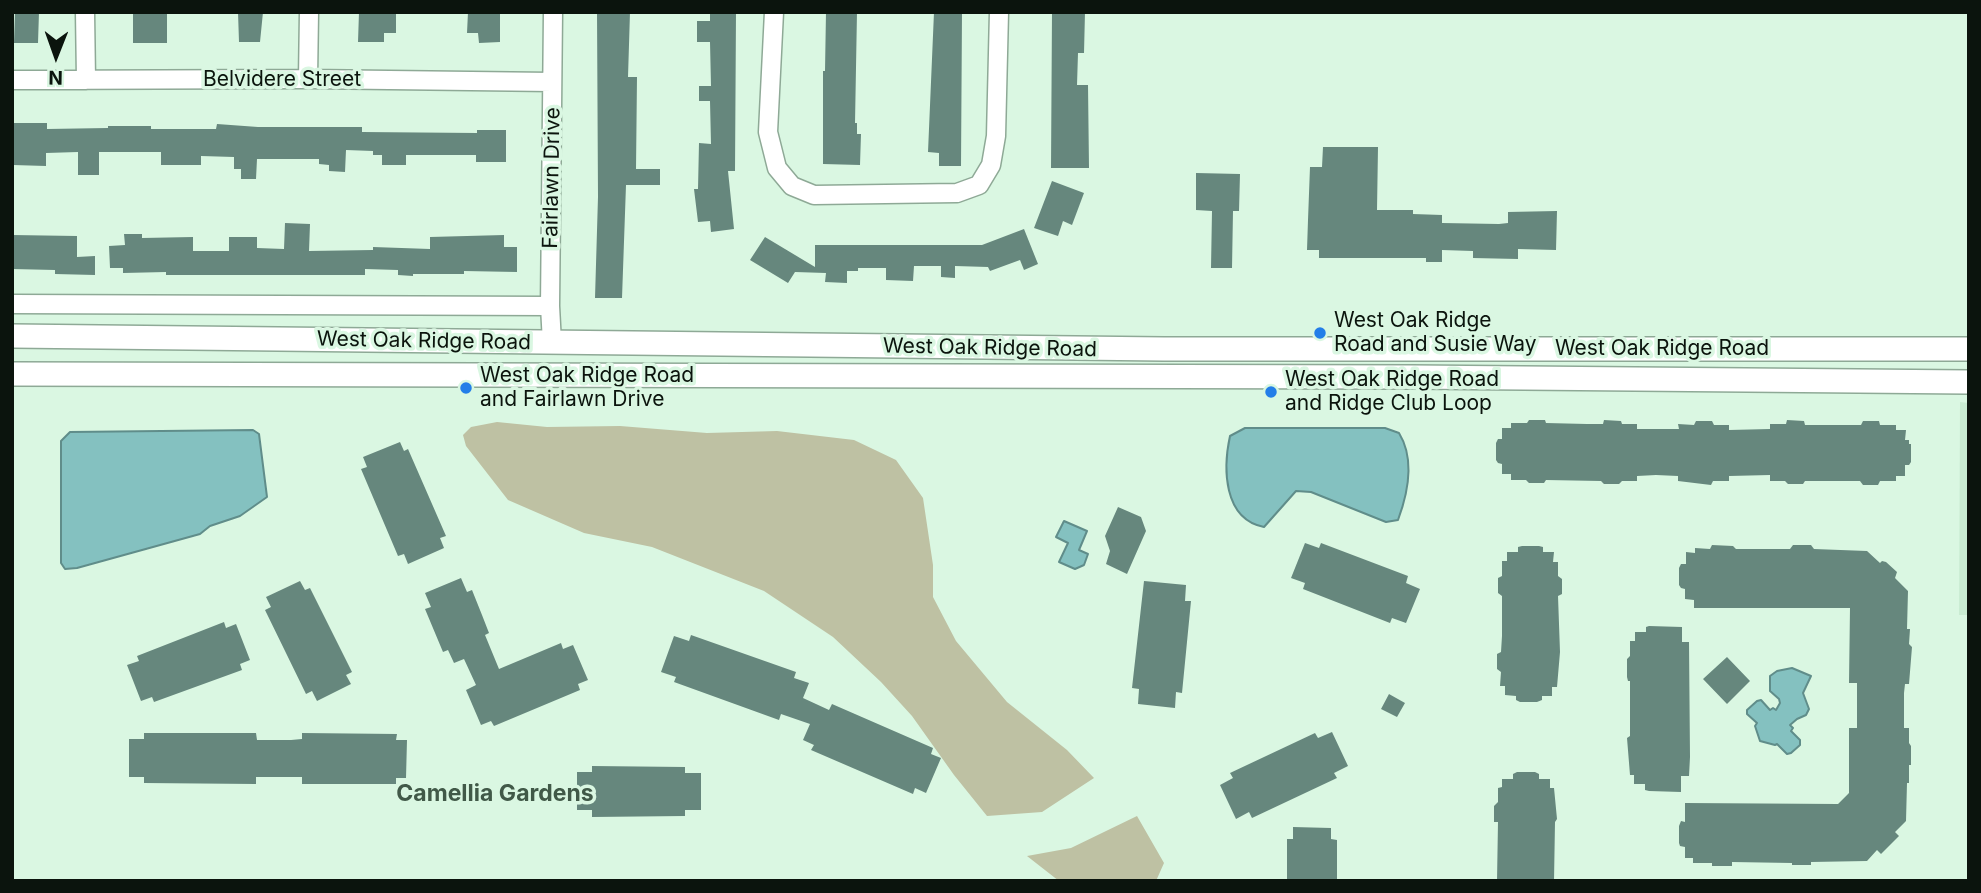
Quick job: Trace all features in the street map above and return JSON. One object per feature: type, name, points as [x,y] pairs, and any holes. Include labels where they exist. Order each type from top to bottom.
[{"type":"street","points":[[85,12],[86,80]]},
{"type":"street","points":[[308,79],[309,12]]},
{"type":"street","name":"Fairlawn Drive","points":[[552,343],[550,306],[553,12]]},
{"type":"street","points":[[774,12],[768,132],[776,168],[792,186],[814,195],[957,193],[979,185],[991,165],[996,136],[999,12]]},
{"type":"street","name":"Belvidere Street","points":[[12,80],[552,82]]},
{"type":"street","points":[[12,304],[550,306]]},
{"type":"street","name":"West Oak Ridge Road","points":[[12,336],[1164,349],[1969,349]]},
{"type":"street","points":[[331,373],[347,361],[361,359],[547,361],[552,358],[552,343]]},
{"type":"street","points":[[1164,349],[1165,377]]},
{"type":"street","name":"West Oak Ridge Road","points":[[12,374],[331,373],[1969,382]]},
{"type":"shaded area","points":[[1960,402],[1969,403],[1969,615],[1959,615]]},
{"type":"shaded area","points":[[497,422],[547,427],[620,426],[707,433],[777,431],[854,440],[896,460],[923,498],[933,565],[933,597],[956,641],[1007,702],[1067,750],[1094,778],[1042,812],[987,816],[912,716],[881,682],[833,637],[764,591],[652,547],[584,533],[508,500],[466,446],[463,435],[471,427]]},
{"type":"shaded area","points":[[1137,816],[1164,863],[1156,881],[1059,881],[1027,856],[1071,848]]},
{"type":"water","points":[[1245,428],[1385,428],[1399,433],[1407,454],[1408,476],[1405,499],[1398,520],[1386,522],[1311,492],[1296,491],[1264,527],[1250,522],[1240,514],[1233,503],[1227,477],[1230,436]]},
{"type":"water","points":[[253,430],[259,434],[267,497],[240,516],[210,526],[200,534],[65,569],[61,563],[61,441],[70,432]]},
{"type":"water","points":[[1064,521],[1087,531],[1079,550],[1088,554],[1084,565],[1075,569],[1059,562],[1068,543],[1056,537]]},
{"type":"water","points":[[1792,668],[1811,676],[1803,693],[1809,709],[1806,715],[1790,725],[1793,728],[1791,731],[1800,740],[1800,745],[1787,754],[1777,744],[1760,741],[1755,726],[1757,723],[1747,714],[1747,710],[1761,700],[1770,710],[1776,710],[1780,703],[1770,691],[1770,676],[1777,671]]},
{"type":"building","points":[[15,12],[39,12],[38,43],[14,43]]},
{"type":"building","points":[[133,12],[167,12],[167,43],[133,43]]},
{"type":"building","points":[[238,12],[263,12],[260,42],[239,42]]},
{"type":"building","points":[[359,12],[396,12],[396,33],[384,33],[384,42],[358,42]]},
{"type":"building","points":[[468,12],[500,12],[500,42],[479,43],[478,33],[467,33]]},
{"type":"building","points":[[597,12],[630,12],[628,77],[637,77],[636,169],[660,169],[660,185],[626,185],[622,298],[595,298],[598,197]]},
{"type":"building","points":[[710,12],[736,12],[735,171],[728,171],[734,229],[711,232],[710,221],[698,222],[694,189],[698,189],[699,143],[711,144],[710,101],[699,101],[699,86],[711,86],[710,42],[697,42],[697,21],[710,21]]},
{"type":"building","points":[[826,12],[857,12],[855,123],[857,134],[861,134],[860,165],[823,164]]},
{"type":"building","points":[[934,12],[962,12],[961,166],[939,166],[939,153],[928,152]]},
{"type":"building","points":[[1052,12],[1085,12],[1084,53],[1078,53],[1077,85],[1088,85],[1089,168],[1051,168]]},
{"type":"building","points":[[12,123],[47,123],[47,129],[151,126],[151,129],[216,129],[217,124],[258,127],[362,127],[362,132],[477,133],[477,130],[506,130],[506,162],[476,162],[476,155],[406,155],[406,165],[382,165],[382,155],[373,155],[373,151],[346,150],[345,172],[329,171],[329,165],[319,164],[319,159],[257,159],[256,179],[241,179],[241,169],[234,169],[234,157],[201,156],[201,165],[161,165],[161,152],[99,152],[99,175],[78,175],[78,152],[46,153],[46,166],[13,165]]},
{"type":"building","points":[[1323,147],[1378,147],[1377,210],[1413,210],[1413,214],[1442,215],[1442,223],[1499,224],[1508,223],[1508,212],[1557,211],[1556,250],[1518,249],[1518,259],[1473,258],[1473,251],[1442,250],[1442,262],[1426,262],[1426,258],[1319,258],[1319,250],[1307,250],[1308,220],[1310,167],[1322,167]]},
{"type":"building","points":[[1196,173],[1240,174],[1239,211],[1233,211],[1232,268],[1211,268],[1212,211],[1196,210]]},
{"type":"building","points":[[1052,181],[1084,193],[1072,225],[1063,221],[1058,236],[1034,228]]},
{"type":"building","points":[[285,223],[310,224],[309,251],[373,250],[373,247],[430,249],[430,237],[504,235],[504,247],[517,247],[517,272],[464,271],[464,274],[413,276],[398,275],[398,270],[365,269],[365,275],[166,275],[166,272],[123,273],[123,268],[110,268],[109,246],[125,245],[124,234],[142,234],[142,238],[193,237],[193,251],[229,251],[229,237],[257,237],[257,248],[284,249]]},
{"type":"building","points":[[1024,229],[1038,264],[1024,270],[1020,260],[990,271],[988,267],[955,266],[955,278],[941,277],[941,266],[914,266],[913,281],[886,280],[886,268],[858,268],[858,271],[847,271],[847,283],[825,282],[826,273],[795,272],[788,283],[750,260],[765,237],[815,267],[815,245],[982,245]]},
{"type":"building","points":[[12,235],[77,236],[77,257],[95,256],[95,275],[55,274],[55,270],[12,269]]},
{"type":"building","points":[[1529,420],[1587,424],[1603,424],[1604,420],[1621,421],[1622,424],[1637,424],[1637,429],[1679,429],[1678,424],[1694,425],[1696,421],[1712,421],[1714,425],[1729,425],[1729,430],[1770,429],[1770,424],[1786,424],[1787,420],[1804,421],[1805,425],[1861,425],[1863,421],[1879,421],[1880,425],[1896,425],[1896,430],[1906,430],[1905,440],[1909,440],[1911,444],[1911,462],[1905,465],[1905,476],[1896,476],[1896,481],[1880,481],[1878,485],[1863,485],[1860,481],[1805,481],[1803,484],[1788,484],[1785,481],[1770,481],[1770,475],[1729,476],[1729,481],[1713,481],[1711,485],[1678,481],[1678,476],[1656,475],[1637,476],[1637,481],[1622,481],[1619,484],[1546,480],[1544,483],[1529,483],[1526,480],[1511,480],[1511,474],[1502,474],[1502,464],[1496,460],[1496,443],[1498,439],[1502,439],[1502,428],[1511,428],[1511,423],[1527,423]]},
{"type":"building","points":[[400,442],[404,451],[408,449],[446,536],[440,538],[444,548],[408,564],[404,554],[398,556],[361,469],[367,467],[363,457]]},
{"type":"building","points":[[1118,507],[1141,517],[1146,531],[1127,574],[1106,564],[1110,551],[1105,536]]},
{"type":"building","points":[[1305,543],[1319,548],[1321,543],[1408,576],[1406,583],[1420,589],[1406,623],[1392,618],[1390,623],[1303,589],[1305,583],[1291,578]]},
{"type":"building","points":[[1712,545],[1733,546],[1736,549],[1790,549],[1793,545],[1811,545],[1814,549],[1867,551],[1880,563],[1886,562],[1897,572],[1895,578],[1908,591],[1907,629],[1910,629],[1909,644],[1912,647],[1909,684],[1905,684],[1904,693],[1904,728],[1909,728],[1911,765],[1907,783],[1906,821],[1895,832],[1899,836],[1881,854],[1877,850],[1867,861],[1811,862],[1811,865],[1732,862],[1732,866],[1712,866],[1712,863],[1693,863],[1693,858],[1685,858],[1685,847],[1679,843],[1679,826],[1681,821],[1685,822],[1685,803],[1838,804],[1849,793],[1849,728],[1857,728],[1857,683],[1849,683],[1850,608],[1694,608],[1694,600],[1685,599],[1685,589],[1679,585],[1679,568],[1681,564],[1686,564],[1686,552],[1695,553],[1695,548],[1710,549]]},
{"type":"building","points":[[1539,546],[1543,547],[1543,552],[1554,552],[1553,562],[1558,562],[1558,576],[1562,579],[1562,594],[1558,596],[1560,652],[1557,687],[1552,687],[1552,696],[1542,696],[1542,700],[1537,702],[1520,702],[1516,700],[1516,696],[1505,695],[1505,686],[1500,686],[1501,672],[1497,669],[1497,654],[1501,652],[1502,636],[1502,596],[1498,593],[1498,578],[1502,576],[1502,561],[1507,561],[1507,552],[1518,552],[1518,547]]},
{"type":"building","points":[[461,578],[467,592],[472,590],[489,633],[485,635],[499,669],[561,643],[563,649],[573,645],[588,680],[578,684],[580,690],[494,726],[491,721],[481,725],[466,690],[476,685],[464,659],[454,663],[448,650],[443,652],[425,609],[431,607],[425,593]]},
{"type":"building","points":[[300,581],[305,590],[310,588],[352,672],[346,675],[351,684],[317,701],[312,691],[306,694],[265,610],[271,607],[266,597]]},
{"type":"building","points":[[1144,581],[1186,585],[1185,601],[1191,601],[1182,693],[1176,692],[1175,708],[1138,704],[1139,689],[1132,688]]},
{"type":"building","points":[[224,622],[226,628],[236,624],[250,660],[240,664],[242,670],[154,702],[152,697],[141,701],[127,665],[139,661],[137,656]]},
{"type":"building","points":[[1646,627],[1682,627],[1682,642],[1689,642],[1689,776],[1681,776],[1681,792],[1645,790],[1645,784],[1634,784],[1634,775],[1630,775],[1627,738],[1630,736],[1630,681],[1627,677],[1627,659],[1630,656],[1630,641],[1635,641],[1635,632],[1646,632]]},
{"type":"building","points":[[691,635],[796,672],[794,678],[809,683],[803,698],[829,710],[832,704],[933,748],[931,754],[941,758],[926,793],[915,788],[913,794],[811,750],[814,745],[803,740],[810,724],[781,714],[779,720],[674,682],[676,677],[661,672],[674,636],[689,641]]},
{"type":"building","points":[[1727,657],[1750,681],[1727,704],[1703,679]]},
{"type":"building","points":[[1389,694],[1405,703],[1397,717],[1381,709]]},
{"type":"building","points":[[1332,732],[1348,766],[1334,773],[1337,778],[1252,818],[1249,812],[1236,819],[1220,785],[1233,778],[1230,773],[1315,733],[1318,738]]},
{"type":"building","points":[[144,733],[256,733],[257,740],[302,739],[302,733],[397,734],[396,740],[407,740],[406,778],[396,778],[396,784],[302,784],[302,777],[256,777],[256,784],[144,783],[144,777],[129,777],[129,739],[144,739]]},
{"type":"building","points":[[592,766],[685,767],[685,773],[701,773],[701,810],[685,810],[685,816],[592,817],[592,810],[577,810],[577,772],[592,772]]},
{"type":"building","points":[[1535,772],[1539,774],[1539,779],[1550,779],[1550,788],[1554,788],[1557,819],[1554,881],[1497,881],[1498,822],[1494,822],[1494,806],[1498,802],[1498,788],[1502,787],[1502,779],[1513,779],[1513,774]]},
{"type":"building","points":[[1293,827],[1331,828],[1331,839],[1337,840],[1337,881],[1287,881],[1287,839],[1293,839]]},
{"type":"place","name":"West Oak Ridge Road and Susie Way","points":[[1320,333]]},
{"type":"place","name":"West Oak Ridge Road and Fairlawn Drive","points":[[466,388]]},
{"type":"place","name":"West Oak Ridge Road and Ridge Club Loop","points":[[1271,392]]},
{"type":"district","name":"Camellia Gardens","points":[[495,794]]}]
